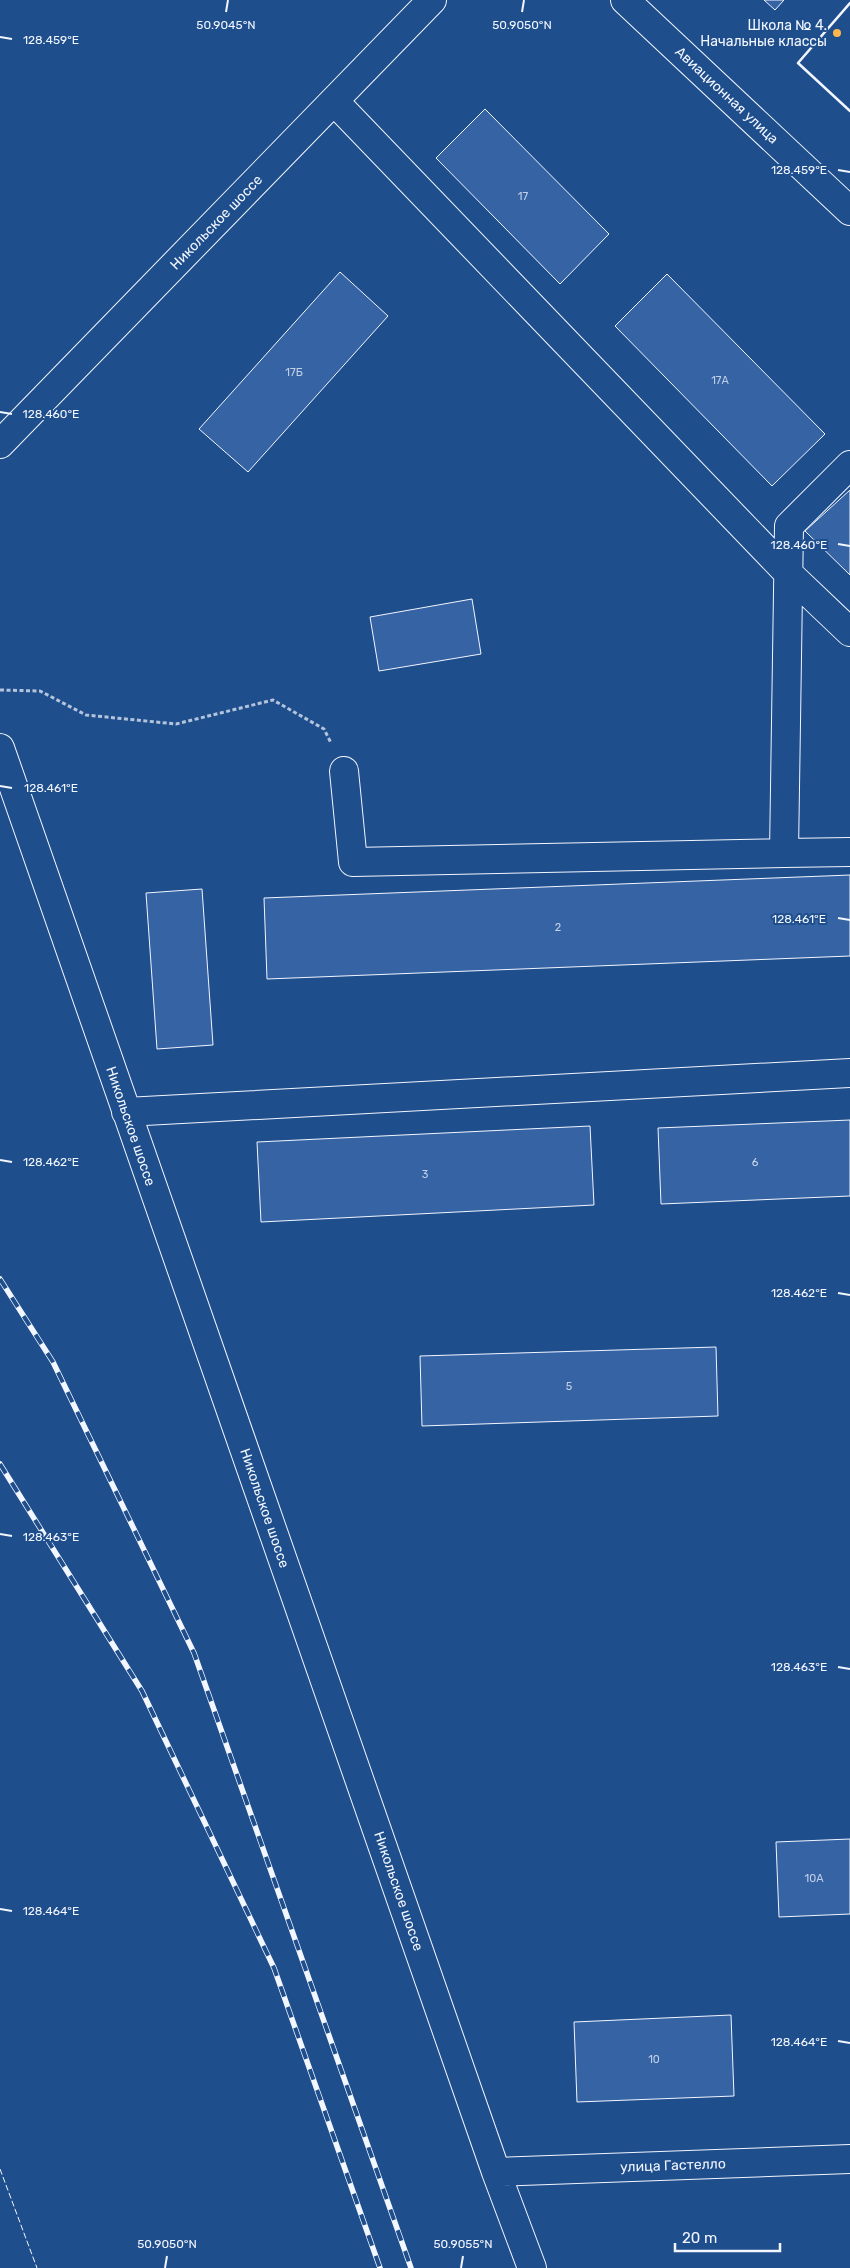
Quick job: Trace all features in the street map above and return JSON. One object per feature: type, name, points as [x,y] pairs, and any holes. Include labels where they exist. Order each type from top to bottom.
[{"type":"street","name":"Никольское шоссе","points":[[0,444],[432,0]]},
{"type":"street","name":"Авиационная улица","points":[[625,0],[850,210]]},
{"type":"street","points":[[334,101],[788,573],[850,632]]},
{"type":"street","points":[[784,853],[789,526],[850,465]]},
{"type":"street","name":"Никольское шоссе","points":[[0,748],[496,2172],[532,2268]]},
{"type":"street","points":[[344,771],[353,862],[850,852]]},
{"type":"street","points":[[126,1112],[850,1073]]},
{"type":"street","name":"улица Гастелло","points":[[496,2172],[850,2159]]},
{"type":"path","points":[[0,690],[40,691],[86,715],[176,724],[273,700],[324,729],[344,771]]},
{"type":"building","points":[[764,0],[784,0],[775,10]]},
{"type":"building","points":[[485,109],[609,234],[560,284],[436,158]]},
{"type":"building","points":[[340,272],[388,316],[248,472],[199,429]]},
{"type":"building","points":[[667,274],[825,434],[772,486],[615,326]]},
{"type":"building","points":[[850,490],[850,575],[805,531]]},
{"type":"building","points":[[472,599],[481,654],[379,671],[370,617]]},
{"type":"building","points":[[850,875],[850,956],[267,979],[264,898]]},
{"type":"building","points":[[202,889],[213,1045],[157,1049],[146,893]]},
{"type":"building","points":[[850,1120],[850,1196],[661,1204],[658,1128]]},
{"type":"building","points":[[590,1126],[594,1205],[261,1222],[257,1142]]},
{"type":"building","points":[[716,1347],[718,1416],[422,1426],[420,1356]]},
{"type":"building","points":[[850,1839],[850,1914],[779,1917],[776,1842]]},
{"type":"building","points":[[731,2015],[734,2096],[577,2102],[574,2022]]},
{"type":"railway","points":[[0,1279],[53,1362],[194,1653],[411,2268]]},
{"type":"railway","points":[[0,1464],[142,1691],[274,1968],[380,2268]]},
{"type":"fence","points":[[0,2169],[37,2268]]},
{"type":"wall","points":[[850,3],[798,63],[850,111]]},
{"type":"place","name":"Школа № 4. Начальные классы","points":[[837,33]]}]
